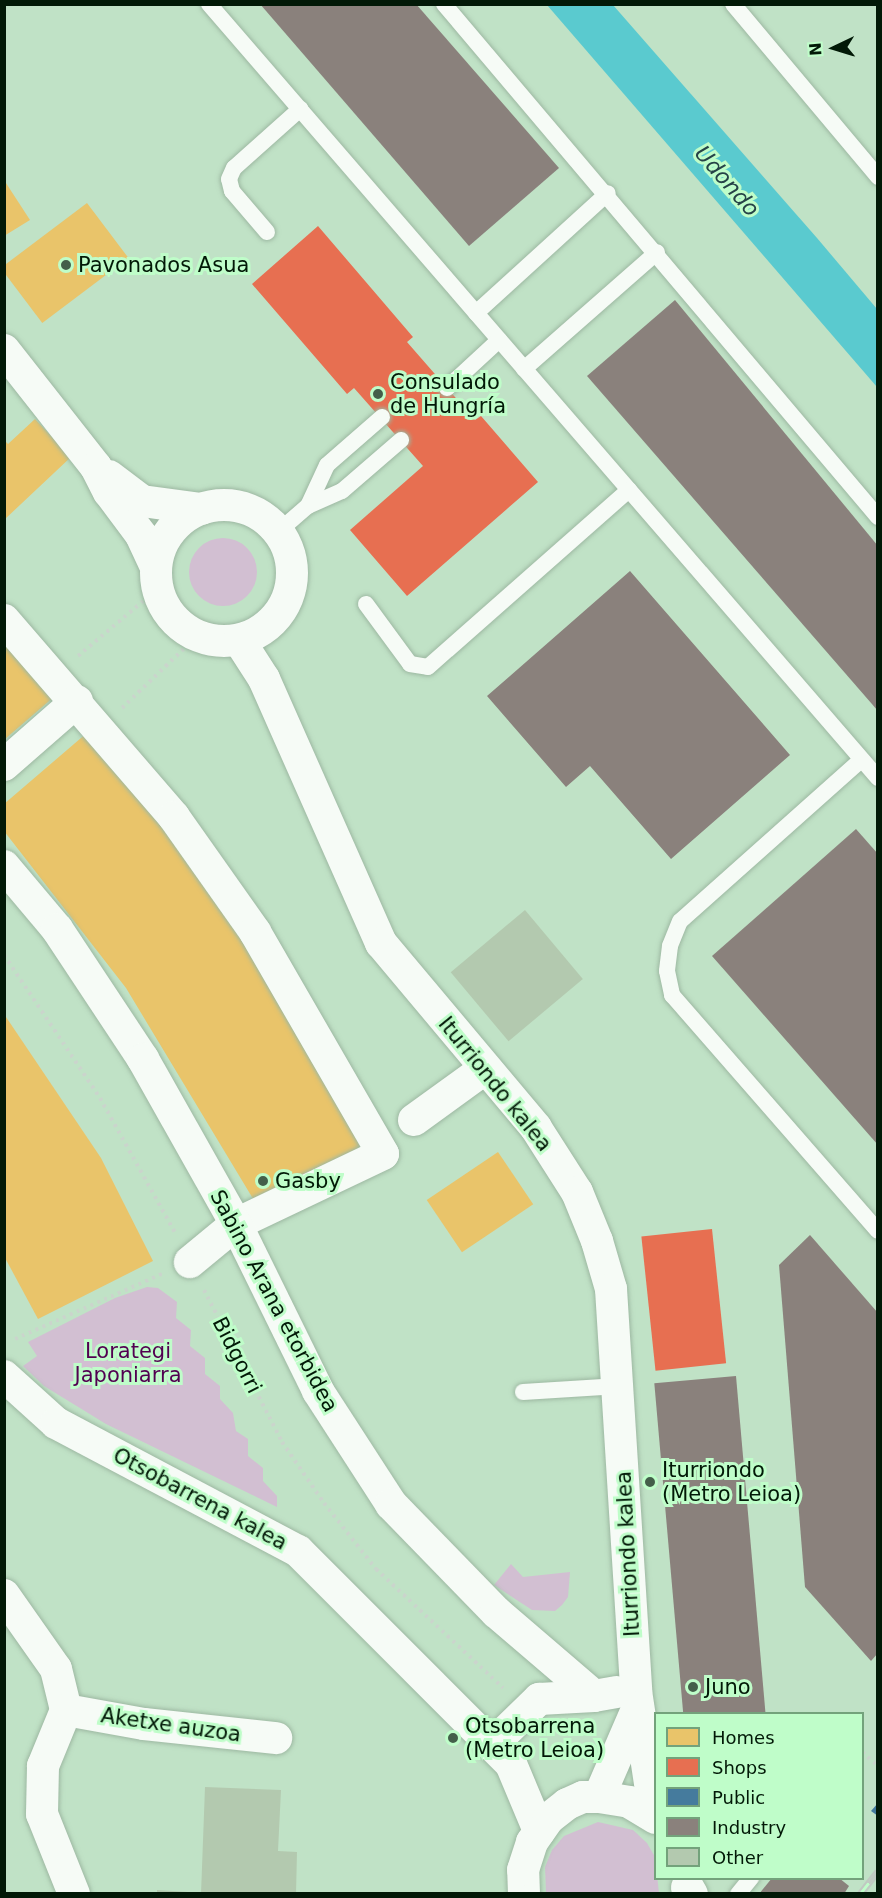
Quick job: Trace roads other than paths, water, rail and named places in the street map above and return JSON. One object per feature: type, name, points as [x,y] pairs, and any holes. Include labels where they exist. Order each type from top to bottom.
[{"type":"street","points":[[4,350],[96,466],[141,535],[172,617],[197,636],[218,642],[239,640],[260,632],[278,617],[288,597],[293,574],[289,552],[279,531],[263,517],[244,507],[222,504],[201,508],[142,501],[96,466]]},
{"type":"street","points":[[157,578],[170,531],[201,508]]},
{"type":"street","points":[[4,620],[77,700],[174,817],[255,932],[383,1154],[236,1224],[190,1262]]},
{"type":"street","name":"Iturriondo kalea","points":[[239,640],[264,679],[381,943],[483,1070],[536,1128],[577,1192],[611,1289],[619,1386],[616,1698],[654,1814]]},
{"type":"street","points":[[4,765],[77,700]]},
{"type":"street","name":"Sabino Arana etorbidea","points":[[4,866],[57,929],[143,1059],[236,1224],[318,1391],[391,1504],[496,1612],[616,1698]]},
{"type":"street","points":[[414,1120],[483,1070]]},
{"type":"street","name":"Otsobarrena kalea","points":[[4,1376],[56,1422],[298,1551],[511,1764],[539,1831]]},
{"type":"street","points":[[4,1595],[56,1669],[66,1710],[43,1766],[42,1814],[74,1893]]},
{"type":"street","points":[[502,1735],[539,1699],[616,1698],[599,1797]]},
{"type":"street","name":"Aketxe auzoa","points":[[66,1710],[144,1724],[276,1738]]},
{"type":"street","points":[[524,1893],[524,1870],[539,1831],[548,1819],[567,1804],[583,1797],[599,1797],[629,1802],[654,1816]]},
{"type":"lane","points":[[209,4],[878,778]]},
{"type":"lane","points":[[444,4],[608,193],[878,517]]},
{"type":"lane","points":[[733,4],[878,177]]},
{"type":"lane","points":[[267,232],[232,191],[229,179],[234,168],[300,109]]},
{"type":"lane","points":[[476,313],[608,193]]},
{"type":"lane","points":[[524,369],[657,252]]},
{"type":"lane","points":[[447,387],[500,340]]},
{"type":"lane","points":[[308,506],[327,465],[382,417]]},
{"type":"lane","points":[[279,531],[308,506],[342,491],[401,440]]},
{"type":"lane","points":[[366,604],[410,664],[428,667],[629,490]]},
{"type":"lane","points":[[861,760],[680,921],[670,946],[668,971],[672,995],[878,1231]]},
{"type":"lane","points":[[523,1392],[619,1386]]},
{"type":"lane","points":[[738,1893],[749,1880]]},
{"type":"water","name":"Udondo","points":[[547,5],[613,5],[817,238],[877,309],[877,387]]},
{"type":"railway","points":[[860,1894],[878,1871]]},
{"type":"place","name":"Pavonados Asua","points":[[66,265]]},
{"type":"place","name":"Consulado de Hungría","points":[[378,394]]},
{"type":"place","name":"Gasby","points":[[263,1181]]},
{"type":"place","name":"Iturriondo (Metro Leioa)","points":[[650,1482]]},
{"type":"place","name":"Juno","points":[[693,1687]]},
{"type":"place","name":"Otsobarrena (Metro Leioa)","points":[[453,1738]]},
{"type":"park label","name":"Lorategi Japoniarra","points":[[128,1363]]}]
